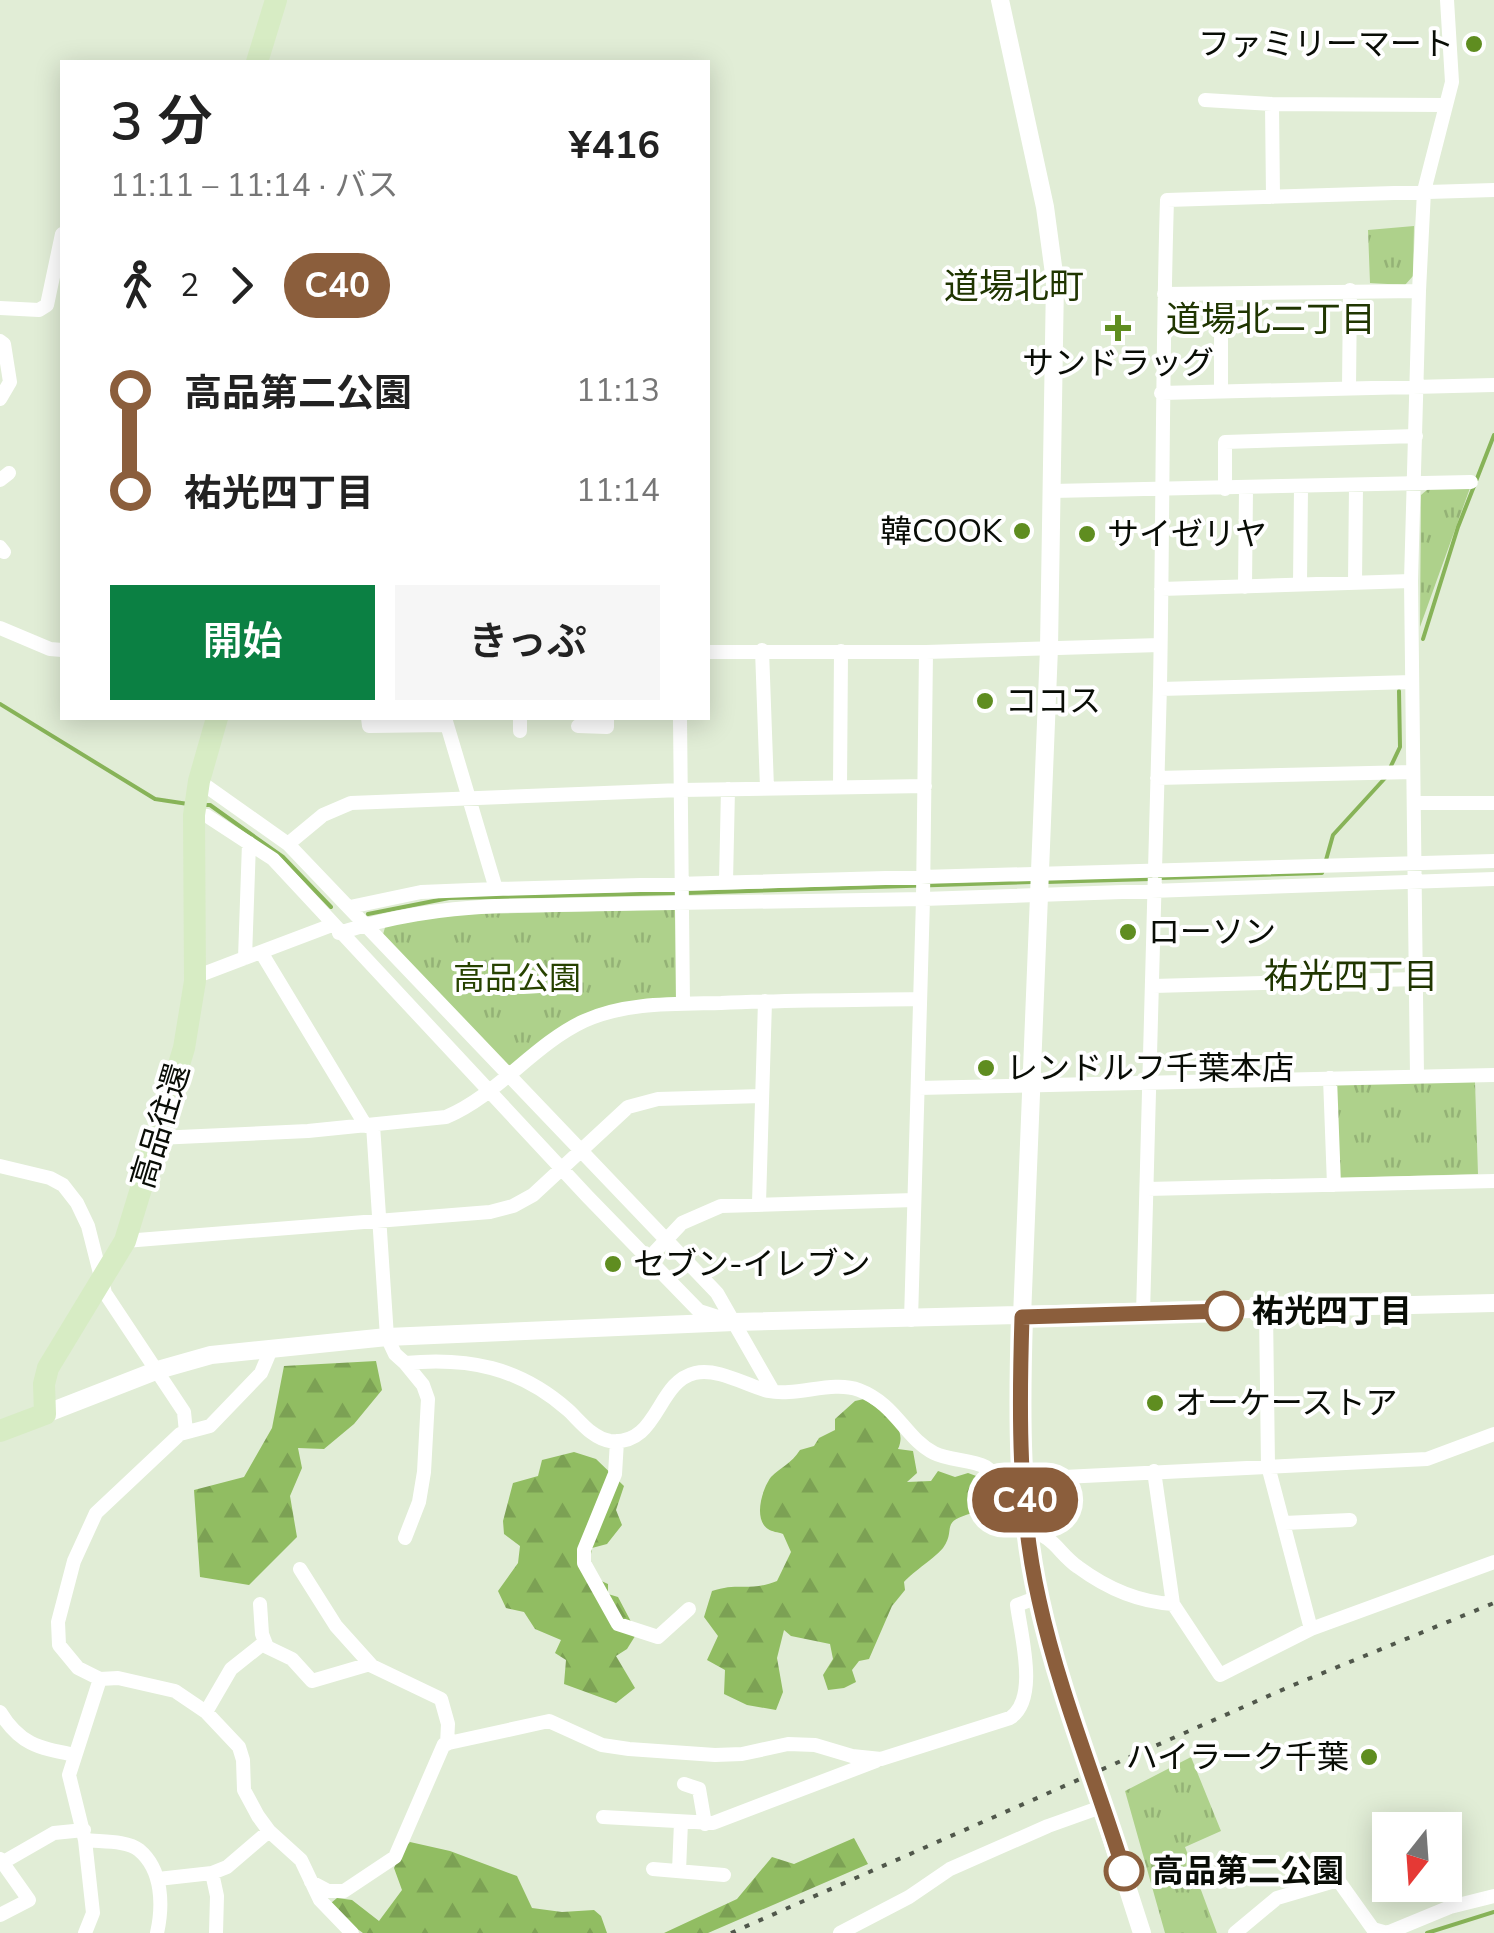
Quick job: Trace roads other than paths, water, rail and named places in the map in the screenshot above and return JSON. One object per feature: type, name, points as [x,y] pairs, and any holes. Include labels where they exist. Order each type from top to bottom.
[{"type":"main road","points":[[258,60],[276,0]]},
{"type":"main road","points":[[198,781],[216,720]]},
{"type":"main road","name":"高品往還","points":[[45,1414],[48,1368],[125,1241],[184,1048],[195,976],[194,816],[198,781]]},
{"type":"main road","points":[[0,1431],[45,1414]]},
{"type":"street","points":[[1000,0],[1045,207],[1054,280],[1049,648],[1022,1317],[1024,1485],[1038,1598],[1055,1663],[1142,1933]]},
{"type":"street","points":[[1417,1076],[1411,581],[1419,291],[1424,190],[1452,70],[1447,0]]},
{"type":"street","points":[[1205,100],[1444,105]]},
{"type":"street","points":[[1272,104],[1273,197]]},
{"type":"street","points":[[1143,1314],[1160,689],[1161,393],[1167,200],[1494,190]]},
{"type":"street","points":[[0,308],[39,310],[47,305],[60,243]]},
{"type":"street","points":[[1349,388],[1350,290]]},
{"type":"street","points":[[1164,294],[1419,291]]},
{"type":"street","points":[[1221,295],[1221,391]]},
{"type":"street","points":[[0,341],[4,344],[10,382],[0,399]]},
{"type":"street","points":[[1161,393],[1494,385]]},
{"type":"street","points":[[1225,490],[1225,442],[1416,436]]},
{"type":"street","points":[[1052,491],[1471,482]]},
{"type":"street","points":[[1354,583],[1356,486]]},
{"type":"street","points":[[1300,487],[1300,584]]},
{"type":"street","points":[[1245,587],[1246,489]]},
{"type":"street","points":[[1161,589],[1411,581]]},
{"type":"street","points":[[0,628],[32,643],[60,650]]},
{"type":"street","points":[[710,652],[926,652],[1160,645]]},
{"type":"street","points":[[762,650],[767,788]]},
{"type":"street","points":[[840,787],[841,651]]},
{"type":"street","points":[[911,1320],[924,878],[926,652]]},
{"type":"street","points":[[1160,689],[1412,682]]},
{"type":"street","points":[[368,720],[369,726],[446,721],[496,888]]},
{"type":"street","points":[[578,726],[607,726],[608,720]]},
{"type":"street","points":[[680,720],[684,1004]]},
{"type":"street","points":[[1157,778],[1414,772]]},
{"type":"street","points":[[198,781],[288,844],[717,1293],[773,1391]]},
{"type":"street","points":[[288,844],[323,814],[351,803],[680,790],[925,786]]},
{"type":"street","points":[[726,882],[728,789]]},
{"type":"street","points":[[1414,803],[1494,803]]},
{"type":"street","points":[[194,816],[207,816],[273,859],[699,1311],[734,1322]]},
{"type":"street","points":[[245,958],[249,843]]},
{"type":"street","points":[[195,976],[336,929],[436,909],[682,894],[726,882],[1494,861]]},
{"type":"street","points":[[350,908],[421,892],[496,888],[923,899],[1494,880]]},
{"type":"street","points":[[261,952],[370,1125],[387,1337],[424,1384],[428,1399],[419,1502],[404,1538]]},
{"type":"street","points":[[1153,986],[1416,979]]},
{"type":"street","points":[[156,1138],[370,1125],[446,1116],[466,1108],[531,1054],[587,1019],[622,1009],[920,998]]},
{"type":"street","points":[[759,1203],[765,1001]]},
{"type":"street","points":[[918,1088],[1494,1075]]},
{"type":"street","points":[[1330,1078],[1334,1185]]},
{"type":"street","points":[[125,1241],[490,1212],[533,1195],[628,1107],[658,1098],[762,1096]]},
{"type":"street","points":[[0,1166],[50,1178],[63,1185],[77,1203],[88,1226],[100,1282],[184,1412],[186,1432]]},
{"type":"street","points":[[1147,1190],[1494,1182]]},
{"type":"street","points":[[648,1258],[682,1222],[721,1206],[914,1200]]},
{"type":"street","points":[[45,1414],[158,1370],[211,1355],[387,1337],[734,1322],[1494,1303]]},
{"type":"street","points":[[1266,1310],[1268,1466],[1311,1630]]},
{"type":"street","points":[[272,1347],[261,1373],[210,1426],[180,1434],[96,1513],[80,1543],[58,1622],[59,1644],[78,1668],[100,1679],[118,1678],[175,1691],[206,1712],[239,1747],[244,1790],[269,1832],[301,1860],[328,1909],[352,1933]]},
{"type":"street","points":[[405,1363],[431,1360],[506,1370],[566,1408],[604,1440],[617,1441],[630,1438],[651,1423],[668,1394],[689,1374],[710,1372],[773,1391],[851,1388],[887,1405],[934,1453],[989,1469],[1003,1482],[1024,1485],[1154,1472],[1427,1459],[1494,1434]]},
{"type":"street","points":[[617,1441],[615,1474],[584,1550],[584,1563],[618,1624],[658,1637],[689,1609]]},
{"type":"street","points":[[1154,1472],[1172,1604],[1220,1675],[1311,1630],[1494,1562]]},
{"type":"street","points":[[1284,1523],[1350,1520]]},
{"type":"street","points":[[1028,1531],[1044,1534],[1074,1565],[1130,1596],[1172,1604]]},
{"type":"street","points":[[300,1569],[336,1626],[370,1664],[441,1699],[448,1724],[447,1744],[395,1857],[344,1891],[328,1891],[310,1882]]},
{"type":"street","points":[[604,1817],[705,1824],[881,1759],[1000,1722],[1019,1712],[1027,1687],[1017,1605],[1038,1598]]},
{"type":"street","points":[[260,1604],[267,1648],[292,1659],[312,1681],[370,1664]]},
{"type":"street","points":[[206,1712],[230,1669],[265,1642]]},
{"type":"street","points":[[85,1933],[93,1913],[84,1835],[69,1775],[100,1679]]},
{"type":"street","points":[[0,1712],[21,1740],[75,1755]]},
{"type":"street","points":[[447,1744],[549,1721],[602,1745],[629,1749],[715,1755],[742,1754],[788,1744],[816,1745],[852,1756],[881,1759]]},
{"type":"street","points":[[684,1784],[699,1789],[705,1824]]},
{"type":"street","points":[[840,1933],[909,1898],[950,1869],[1104,1806]]},
{"type":"street","points":[[679,1871],[681,1822]]},
{"type":"street","points":[[158,1879],[227,1867],[269,1832]]},
{"type":"street","points":[[0,1915],[29,1900],[1,1862],[54,1833],[84,1835],[139,1850],[158,1879],[157,1933]]},
{"type":"street","points":[[654,1869],[724,1875]]},
{"type":"street","points":[[212,1872],[216,1933]]},
{"type":"street","points":[[1235,1933],[1276,1898],[1338,1880],[1373,1929],[1387,1933],[1450,1907],[1494,1896]]},
{"type":"waterway","points":[[1423,639],[1458,527],[1494,435]]},
{"type":"waterway","points":[[1390,768],[1400,747],[1399,691]]},
{"type":"waterway","points":[[0,704],[155,799],[188,804]]},
{"type":"waterway","points":[[1326,860],[1333,835],[1386,777]]},
{"type":"waterway","points":[[202,805],[210,805],[283,857],[331,907]]},
{"type":"waterway","points":[[1160,878],[1322,873],[1323,869]]},
{"type":"waterway","points":[[1046,882],[1151,879]]},
{"type":"waterway","points":[[686,893],[1031,882]]},
{"type":"waterway","points":[[368,914],[449,898],[676,893]]},
{"type":"waterway","points":[[1427,1933],[1494,1912]]},
{"type":"railway","points":[[731,1933],[1291,1686],[1494,1603]]},
{"type":"place","name":"ファミリーマート","points":[[1474,44]]},
{"type":"place","name":"サンドラッグ","points":[[1118,328]]},
{"type":"place","name":"韓COOK","points":[[1022,531]]},
{"type":"place","name":"サイゼリヤ","points":[[1087,534]]},
{"type":"place","name":"ココス","points":[[985,701]]},
{"type":"place","name":"ローソン","points":[[1128,932]]},
{"type":"place","name":"レンドルフ千葉本店","points":[[986,1068]]},
{"type":"place","name":"セブン-イレブン","points":[[613,1264]]},
{"type":"place","name":"祐光四丁目","points":[[1224,1311]]},
{"type":"place","name":"オーケーストア","points":[[1155,1403]]},
{"type":"place","name":"ハイラーク千葉","points":[[1369,1757]]},
{"type":"place","name":"高品第二公園","points":[[1124,1871]]},
{"type":"district","name":"道場北町","points":[[1014,286]]},
{"type":"district","name":"道場北二丁目","points":[[1271,319]]},
{"type":"district","name":"祐光四丁目","points":[[1351,976]]},
{"type":"park label","name":"高品公園","points":[[517,978]]}]
